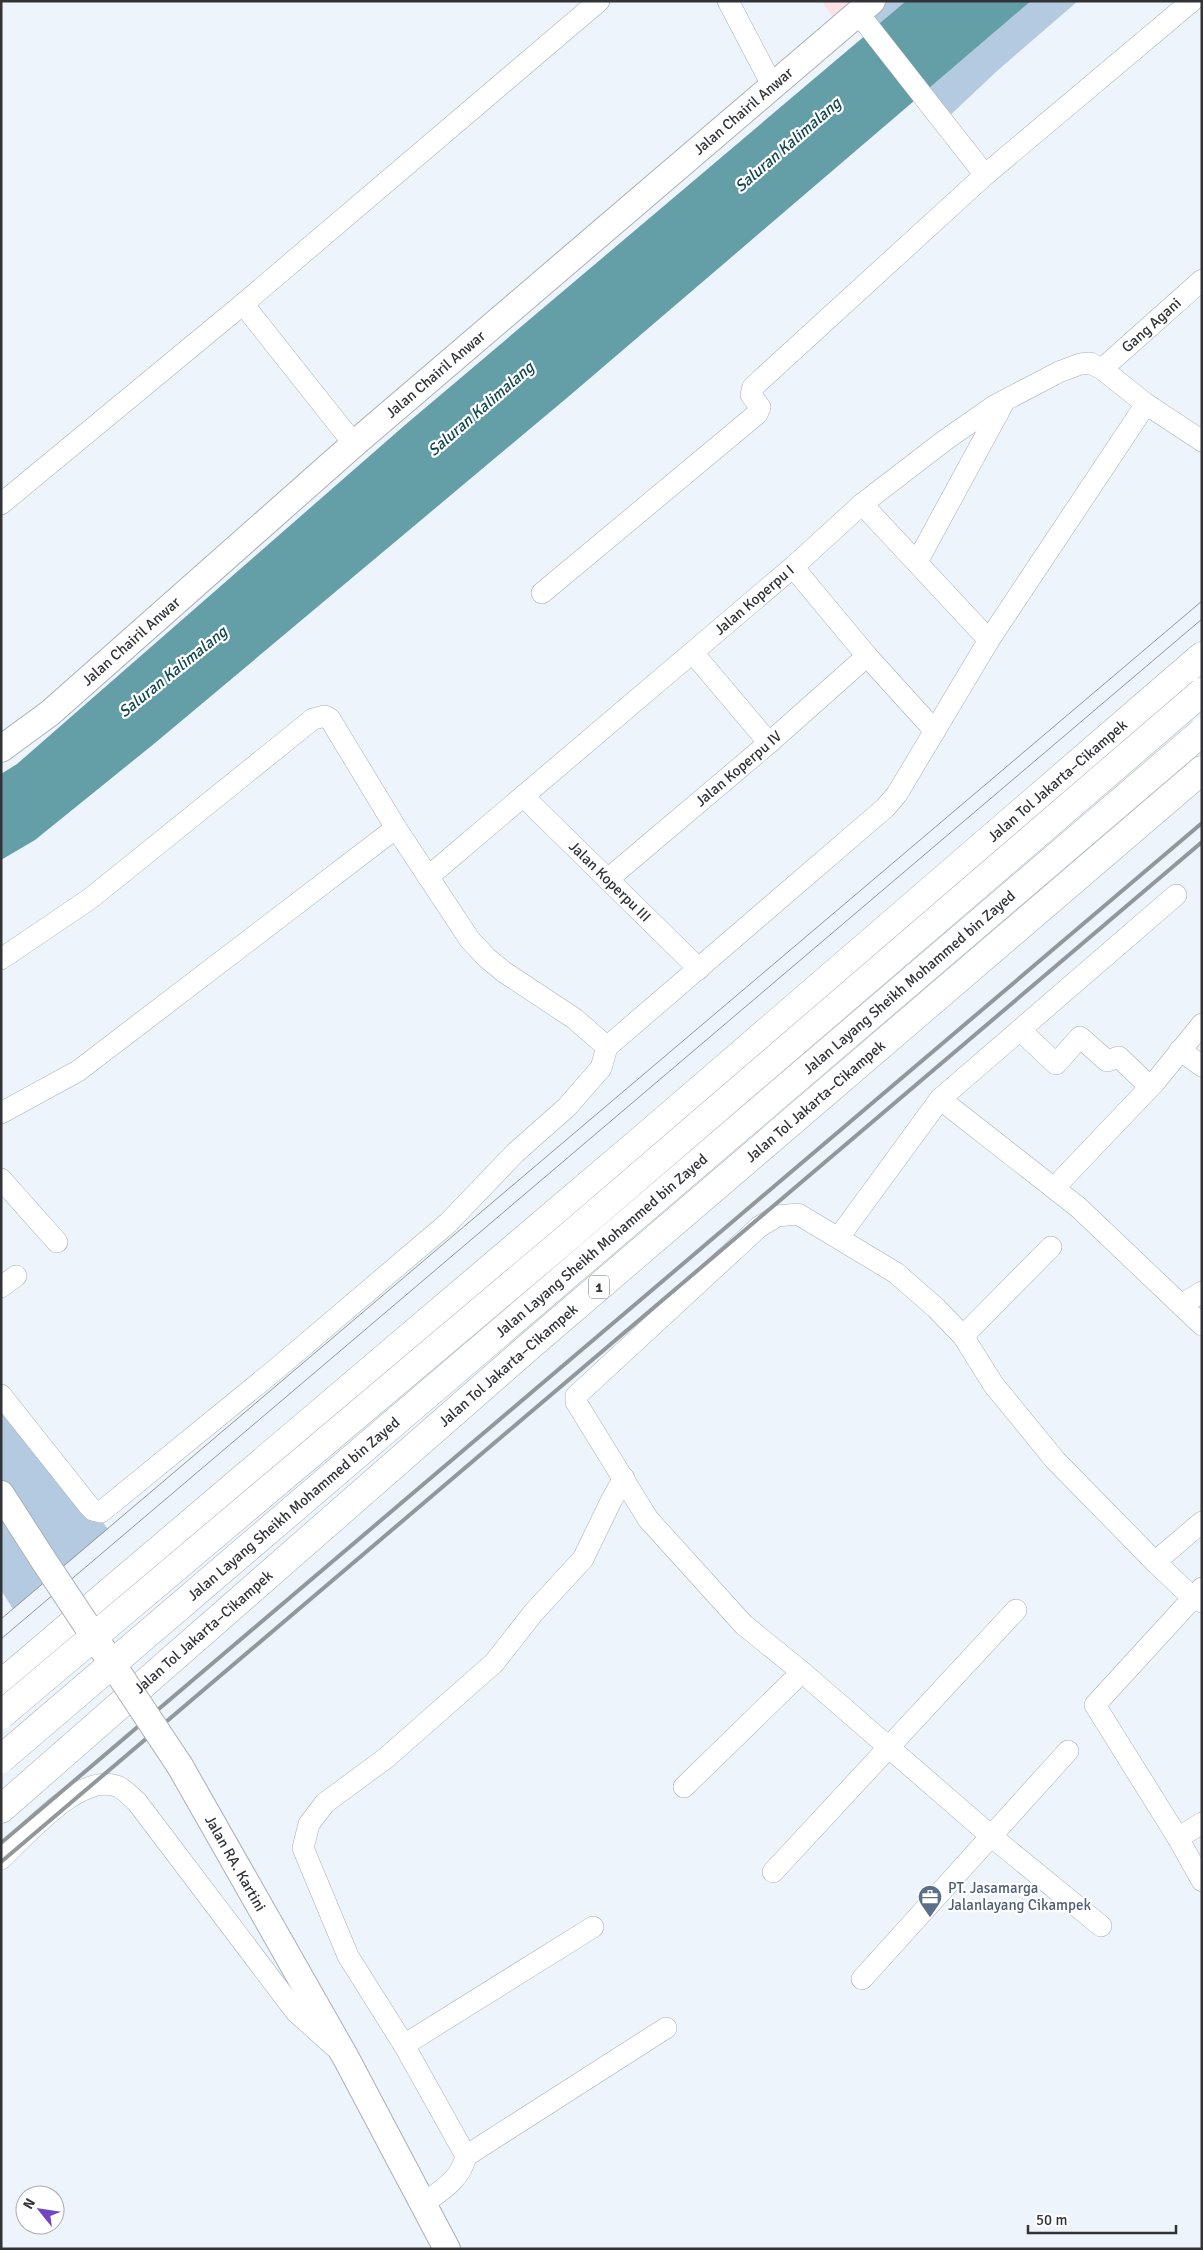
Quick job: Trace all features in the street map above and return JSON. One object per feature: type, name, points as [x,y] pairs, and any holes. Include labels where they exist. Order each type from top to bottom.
[{"type":"highway","name":"Jalan Tol Jakarta–Cikampek","points":[[1,1684],[646,1135],[1202,656]]},
{"type":"highway","name":"Jalan Layang Sheikh Mohammed bin Zayed","points":[[1,1715],[574,1232],[1202,692]]},
{"type":"highway","name":"Jalan Layang Sheikh Mohammed bin Zayed","points":[[1,1759],[1202,732]]},
{"type":"highway","name":"Jalan Tol Jakarta–Cikampek","points":[[1,1808],[531,1345],[1202,770]]},
{"type":"main road","name":"Jalan Chairil Anwar","points":[[1,749],[50,713],[354,444],[772,85],[864,12]]},
{"type":"main road","name":"Jalan RA. Kartini","points":[[1,1494],[180,1766],[346,2058],[447,2249]]},
{"type":"street","points":[[1,504],[244,304],[599,1]]},
{"type":"street","points":[[728,1],[772,85]]},
{"type":"street","points":[[542,593],[757,414],[760,407],[751,395],[753,387],[985,176],[1192,1]]},
{"type":"street","points":[[864,12],[985,176]]},
{"type":"street","name":"Gang Agani","points":[[1102,369],[1202,280]]},
{"type":"street","points":[[244,304],[354,444]]},
{"type":"street","name":"Jalan Koperpu I","points":[[428,877],[693,653],[793,567],[862,504],[944,441],[1005,400],[1059,372],[1080,364],[1090,363],[1102,369]]},
{"type":"street","points":[[1102,369],[1146,404],[1199,433]]},
{"type":"street","points":[[917,562],[1005,400]]},
{"type":"street","points":[[1,1395],[89,1506],[93,1510],[101,1512],[275,1370],[448,1223],[515,1153],[567,1107],[601,1068],[607,1047],[885,808],[897,794],[989,640],[1146,404]]},
{"type":"street","points":[[862,504],[989,640]]},
{"type":"street","points":[[793,567],[867,656],[935,731]]},
{"type":"street","points":[[693,653],[769,743]]},
{"type":"street","name":"Jalan Koperpu IV","points":[[608,879],[769,743],[867,656]]},
{"type":"street","points":[[1,959],[91,898],[313,720],[325,716],[330,719],[396,828],[470,940],[504,972],[575,1019],[607,1047]]},
{"type":"street","name":"Jalan Koperpu III","points":[[523,796],[698,969]]},
{"type":"street","points":[[1,1113],[78,1071],[396,828]]},
{"type":"street","points":[[839,1237],[940,1099],[1176,895]]},
{"type":"street","points":[[1054,1188],[1150,1087],[1202,1024]]},
{"type":"street","points":[[1020,1030],[1056,1064],[1080,1037],[1107,1061],[1119,1057],[1150,1087]]},
{"type":"street","points":[[1180,1050],[1202,1066]]},
{"type":"street","points":[[940,1099],[1078,1207],[1202,1325]]},
{"type":"street","points":[[1,1179],[57,1242]]},
{"type":"street","points":[[1101,1926],[991,1836],[802,1672],[744,1625],[648,1519],[576,1402],[577,1394],[759,1227],[777,1216],[798,1214],[839,1237],[896,1272],[936,1308],[963,1336],[993,1384],[1055,1460],[1155,1562],[1199,1596],[1095,1705],[1178,1838],[1202,1881]]},
{"type":"street","points":[[963,1336],[1052,1247]]},
{"type":"street","points":[[1181,1305],[1202,1292]]},
{"type":"street","points":[[424,2203],[444,2189],[463,2169],[466,2156],[404,2045],[348,1956],[303,1848],[310,1824],[325,1803],[386,1758],[494,1663],[534,1612],[583,1559],[610,1501],[624,1478]]},
{"type":"street","points":[[1155,1562],[1202,1522]]},
{"type":"street","points":[[773,1872],[1016,1610]]},
{"type":"street","points":[[684,1787],[802,1672]]},
{"type":"street","points":[[862,1979],[1068,1751]]},
{"type":"street","points":[[1,1859],[62,1802],[94,1784],[118,1787],[137,1802],[296,2012],[346,2058]]},
{"type":"street","points":[[1178,1838],[1202,1823]]},
{"type":"street","points":[[404,2045],[593,1927]]},
{"type":"street","points":[[466,2156],[666,2028]]},
{"type":"shaded area","points":[[822,1],[853,1],[833,18]]},
{"type":"shaded area","points":[[872,1],[906,1],[872,30]]},
{"type":"shaded area","points":[[1031,1],[1078,1],[997,71],[944,121],[922,94]]},
{"type":"shaded area","points":[[1,1395],[108,1529],[13,1609],[1,1590]]},
{"type":"water","name":"Saluran Kalimalang","points":[[906,1],[1031,1],[568,397],[155,743],[35,840],[1,860],[1,774],[17,764],[405,425]]},
{"type":"tram line","points":[[1,1619],[1202,601]]},
{"type":"tram line","points":[[1,1639],[1202,619]]},
{"type":"railway","points":[[1,1843],[1202,823]]},
{"type":"railway","points":[[1,1862],[1202,842]]},
{"type":"place","name":"PT. Jasamarga Jalanlayang Cikampek","points":[[930,1918]]}]
